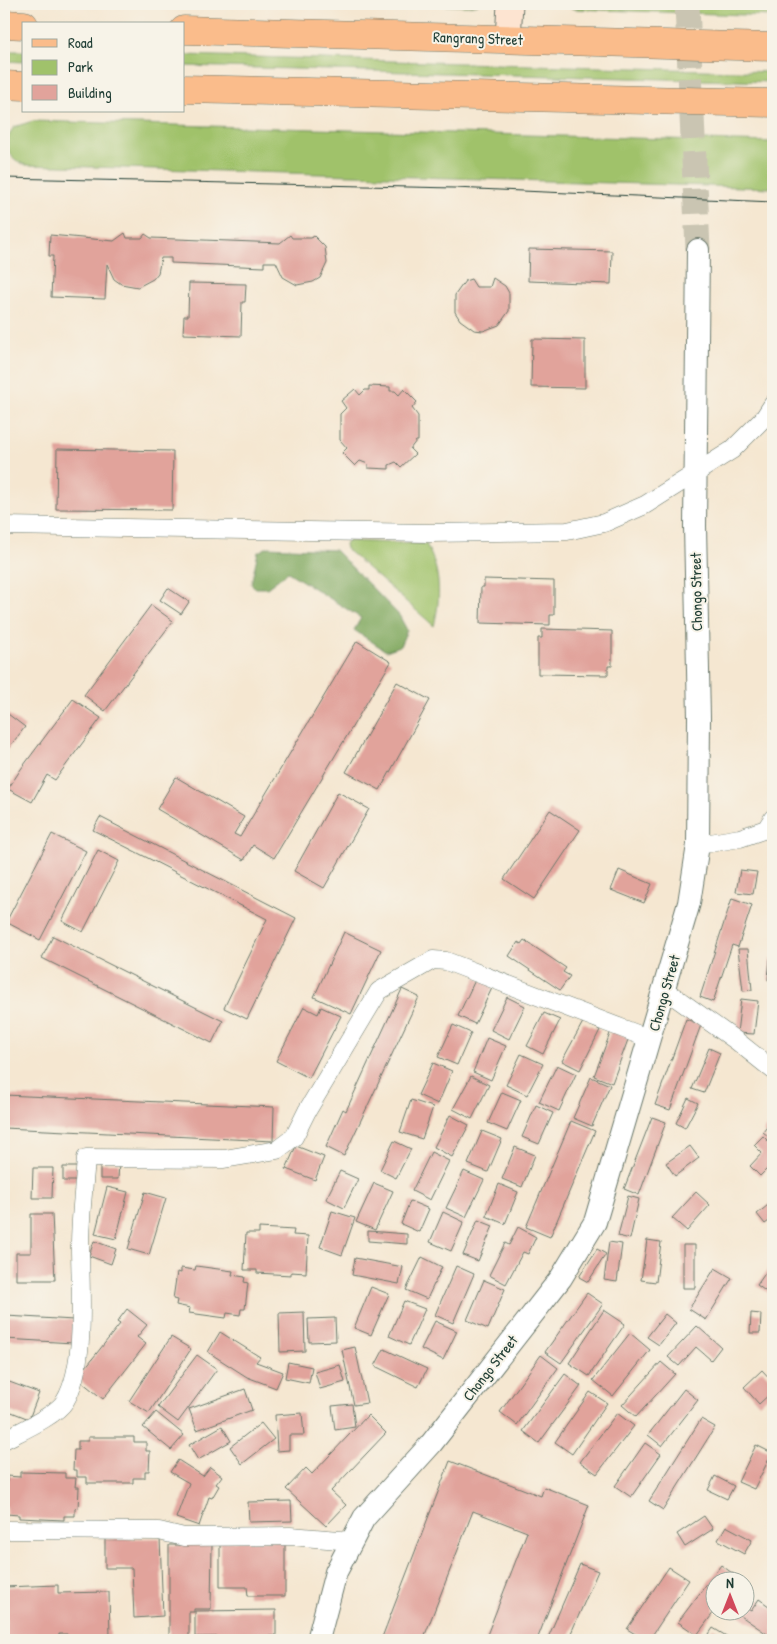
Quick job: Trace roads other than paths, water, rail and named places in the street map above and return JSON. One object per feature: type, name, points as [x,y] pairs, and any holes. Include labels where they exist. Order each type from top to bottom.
[{"type":"main road","points":[[508,39],[510,4]]},
{"type":"main road","points":[[4,24],[22,25]]},
{"type":"main road","name":"Rangrang Street","points":[[185,30],[773,47]]},
{"type":"main road","points":[[4,85],[22,86]]},
{"type":"main road","points":[[185,89],[773,103]]},
{"type":"street","name":"Chongo Street","points":[[318,1640],[336,1572],[364,1518],[431,1444],[561,1278],[595,1222],[665,990],[689,902],[698,845],[699,718],[695,526],[698,250]]},
{"type":"street","points":[[4,526],[430,533],[568,531],[604,522],[645,505],[732,450],[764,418],[773,404]]},
{"type":"street","points":[[698,845],[740,838],[766,829],[773,818]]},
{"type":"street","points":[[4,1440],[50,1414],[64,1403],[72,1381],[78,1354],[81,1308],[80,1246],[86,1158],[224,1160],[277,1150],[294,1137],[307,1111],[378,991],[433,960],[446,961],[650,1039]]},
{"type":"street","points":[[665,990],[738,1042],[773,1070]]},
{"type":"street","points":[[4,1530],[159,1530],[184,1537],[290,1536],[352,1541]]},
{"type":"tunnel","points":[[687,4],[698,250]]},
{"type":"tram line","points":[[4,178],[454,188],[773,202]]}]
